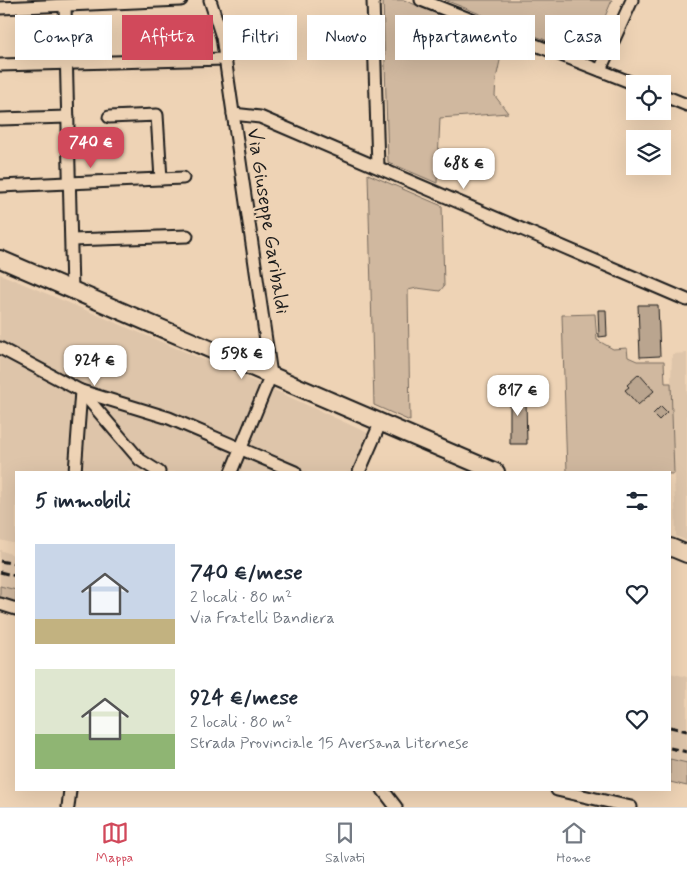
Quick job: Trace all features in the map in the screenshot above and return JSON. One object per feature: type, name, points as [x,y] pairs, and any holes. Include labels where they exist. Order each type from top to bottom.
[{"type":"main road","points":[[0,259],[271,375],[380,424],[494,471]]},
{"type":"main road","points":[[671,547],[687,554]]},
{"type":"street","points":[[0,8],[181,0]]},
{"type":"street","name":"Via Giuseppe Garibaldi","points":[[210,0],[223,44]]},
{"type":"street","points":[[373,0],[378,167]]},
{"type":"street","points":[[421,0],[626,80]]},
{"type":"street","points":[[600,70],[632,0]]},
{"type":"street","points":[[66,6],[72,291]]},
{"type":"street","points":[[0,65],[223,59]]},
{"type":"street","name":"Via Giuseppe Garibaldi","points":[[225,60],[269,346],[271,375],[231,471]]},
{"type":"street","points":[[671,99],[687,105]]},
{"type":"street","points":[[233,114],[260,117],[687,300]]},
{"type":"street","points":[[109,117],[158,115],[160,179]]},
{"type":"street","points":[[0,119],[68,117]]},
{"type":"street","points":[[0,186],[183,178]]},
{"type":"street","points":[[72,240],[187,236]]},
{"type":"street","points":[[0,348],[81,391],[169,418],[293,471]]},
{"type":"street","points":[[81,391],[140,460],[157,471]]},
{"type":"street","points":[[75,471],[81,391]]},
{"type":"street","points":[[359,471],[380,424]]},
{"type":"street","points":[[139,471],[140,460]]},
{"type":"street","points":[[0,604],[15,609]]},
{"type":"street","points":[[68,807],[70,791]]},
{"type":"street","points":[[384,791],[396,807]]},
{"type":"street","points":[[561,791],[631,807]]},
{"type":"shaded area","points":[[383,0],[404,0],[440,15],[395,15],[395,60],[500,60],[495,96],[508,113],[440,118],[437,183],[388,162],[385,15],[383,15]]},
{"type":"shaded area","points":[[445,0],[612,0],[606,15],[545,15],[545,40],[535,36],[535,15],[483,15]]},
{"type":"shaded area","points":[[368,174],[442,206],[444,286],[440,291],[417,288],[408,290],[410,421],[374,405]]},
{"type":"shaded area","points":[[0,274],[259,383],[370,434],[354,471],[15,471],[15,544],[0,540]]},
{"type":"shaded area","points":[[595,314],[597,340],[613,349],[627,348],[628,357],[637,361],[664,361],[665,383],[671,383],[674,474],[671,474],[671,471],[567,471],[562,315]]},
{"type":"shaded area","points":[[687,353],[687,541],[676,536],[671,383],[672,354]]},
{"type":"shaded area","points":[[0,550],[15,556],[15,590],[0,586]]},
{"type":"shaded area","points":[[0,586],[15,590],[15,603],[0,597]]},
{"type":"shaded area","points":[[671,673],[687,677],[687,763],[671,759]]},
{"type":"shaded area","points":[[671,759],[687,763],[687,786],[671,782]]},
{"type":"building","points":[[638,305],[658,305],[660,356],[640,357]]},
{"type":"building","points":[[598,310],[606,310],[607,336],[599,337]]},
{"type":"building","points":[[639,374],[654,391],[638,405],[625,390],[629,387],[627,385]]},
{"type":"building","points":[[510,385],[521,385],[521,401],[526,401],[527,444],[510,444]]},
{"type":"building","points":[[661,406],[667,412],[659,420],[653,414]]},
{"type":"railway","points":[[0,561],[15,564]]},
{"type":"railway","points":[[0,572],[15,576]]},
{"type":"railway","points":[[671,727],[687,731]]},
{"type":"railway","points":[[671,748],[687,752]]}]
